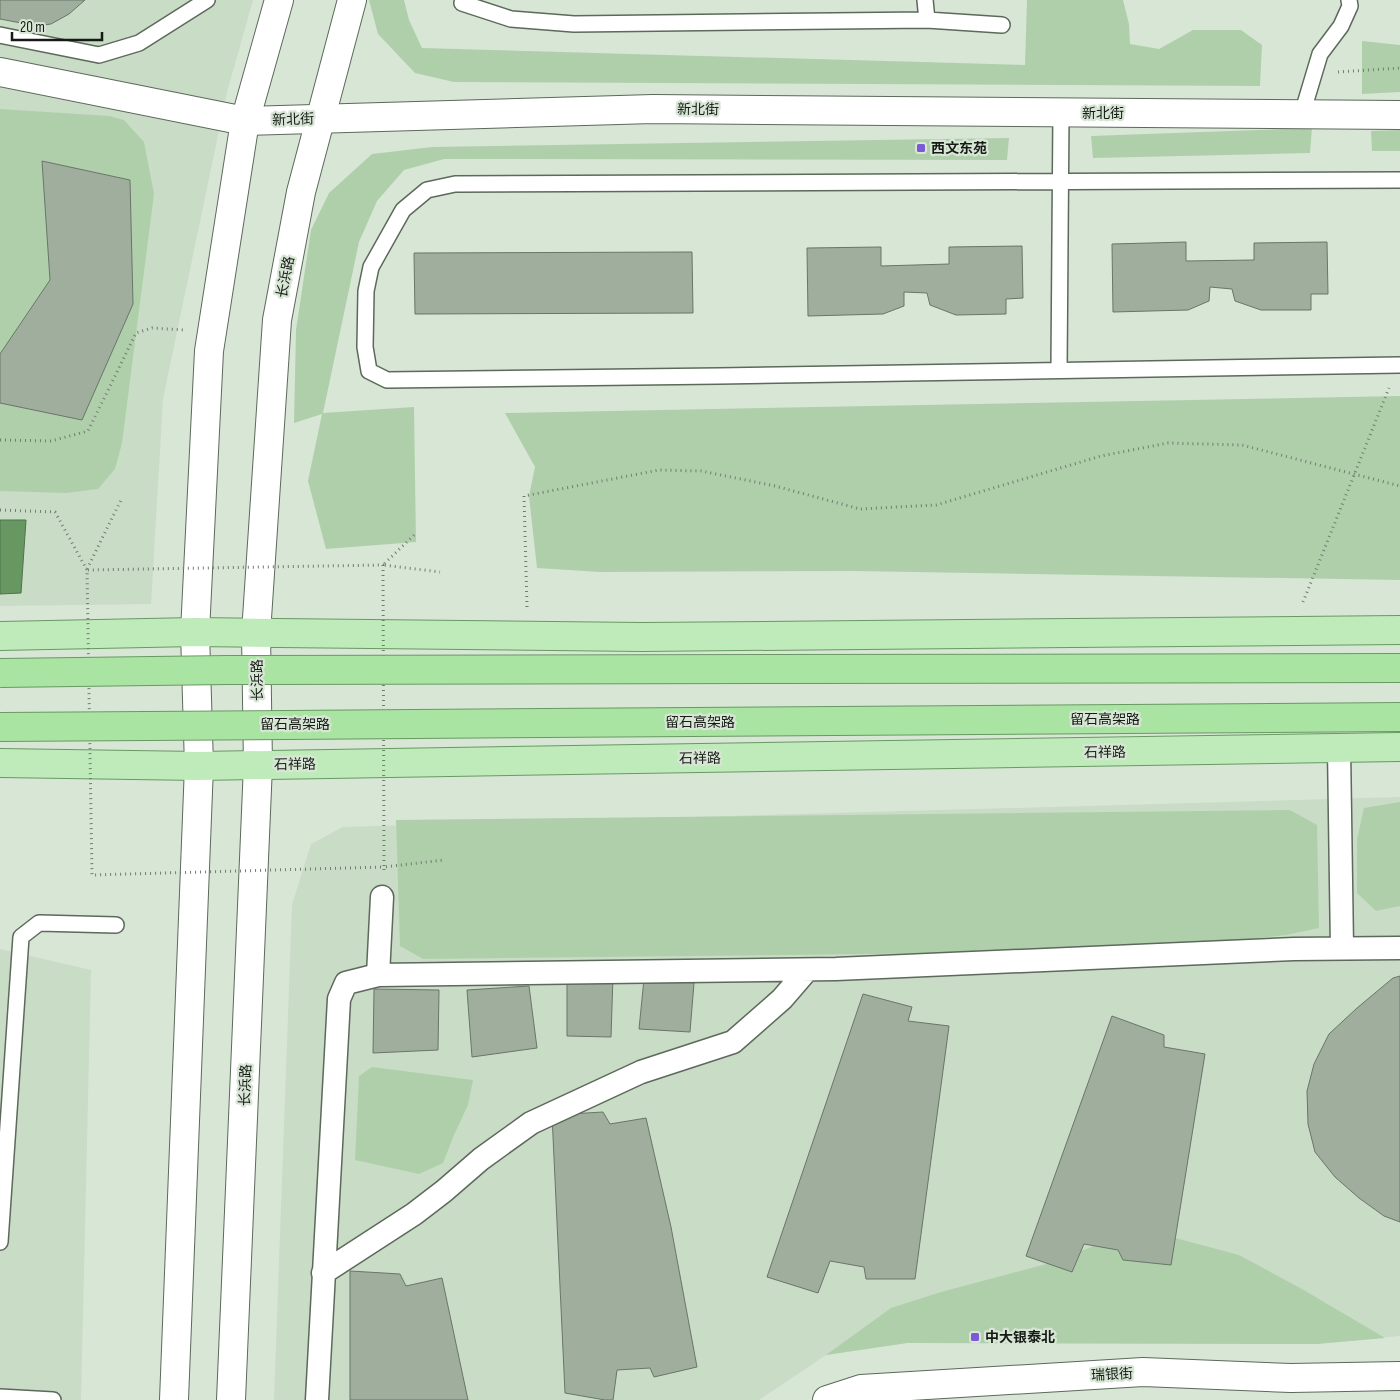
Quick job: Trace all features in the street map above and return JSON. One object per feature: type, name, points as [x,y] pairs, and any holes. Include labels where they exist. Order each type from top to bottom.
[{"type":"highway","points":[[0,674],[238,670],[1400,668]]},
{"type":"highway","name":"留石高架路","points":[[0,727],[1400,717]]},
{"type":"main road","points":[[174,1400],[199,766],[195,632],[209,352],[245,121],[279,0]]},
{"type":"main road","name":"长浜路","points":[[231,1400],[258,765],[256,633],[277,320],[301,192],[352,0]]},
{"type":"main road","name":"新北街","points":[[0,72],[245,121],[653,109],[1400,115]]},
{"type":"main road","points":[[0,636],[195,632],[652,636],[1400,630]]},
{"type":"main road","name":"石祥路","points":[[0,763],[199,766],[1400,747]]},
{"type":"main road","name":"瑞银街","points":[[836,1399],[861,1388],[1144,1372],[1290,1389],[1400,1376]]},
{"type":"street","points":[[1339,748],[1342,948]]},
{"type":"street","points":[[378,975],[382,897]]},
{"type":"street","points":[[317,1400],[339,999],[346,983],[378,975],[807,970],[1342,948],[1400,948]]},
{"type":"street","points":[[324,1273],[414,1214],[444,1192],[481,1159],[531,1123],[641,1072],[733,1042],[782,998],[807,970]]},
{"type":"lane","points":[[0,35],[99,56],[138,43],[207,0]]},
{"type":"lane","points":[[925,0],[926,20]]},
{"type":"lane","points":[[1302,114],[1320,54],[1341,26],[1350,6],[1349,0]]},
{"type":"lane","points":[[462,3],[511,19],[574,24],[926,20],[1002,25]]},
{"type":"lane","points":[[1059,370],[1062,181],[1061,112]]},
{"type":"lane","points":[[1399,364],[387,380],[369,371],[365,347],[366,291],[371,267],[403,210],[427,190],[455,184],[1400,180]]},
{"type":"lane","points":[[0,1242],[21,937],[39,923],[116,925]]},
{"type":"lane","points":[[0,1397],[53,1400]]},
{"type":"path","points":[[1314,74],[1400,68]]},
{"type":"path","points":[[0,440],[51,441],[88,431],[136,334],[152,328],[212,332]]},
{"type":"path","points":[[1292,631],[1399,364]]},
{"type":"path","points":[[527,636],[524,496],[659,470],[710,473],[775,486],[860,509],[936,505],[1101,456],[1168,443],[1242,445],[1400,486]]},
{"type":"path","points":[[0,510],[55,512],[86,570],[121,500]]},
{"type":"path","points":[[414,535],[383,564],[440,572]]},
{"type":"path","points":[[382,897],[384,867],[444,860]]},
{"type":"shaded area","points":[[0,0],[253,0],[227,92],[163,399],[151,604],[0,606]]},
{"type":"shaded area","points":[[369,0],[404,0],[409,20],[422,48],[1025,65],[1027,0],[1123,0],[1129,24],[1130,44],[1159,49],[1193,30],[1241,30],[1262,45],[1260,86],[454,82],[415,73],[378,34]]},
{"type":"shaded area","points":[[1362,41],[1400,45],[1400,92],[1362,94]]},
{"type":"shaded area","points":[[0,109],[109,116],[124,120],[144,142],[154,194],[122,443],[115,469],[98,489],[66,493],[0,491]]},
{"type":"shaded area","points":[[1312,128],[1310,153],[1093,158],[1091,136]]},
{"type":"shaded area","points":[[1400,130],[1400,151],[1372,151],[1371,131]]},
{"type":"shaded area","points":[[1009,138],[1007,160],[444,159],[404,170],[377,201],[359,242],[323,413],[414,407],[416,542],[326,549],[308,481],[322,414],[294,423],[296,330],[311,230],[329,193],[372,154],[432,147]]},
{"type":"shaded area","points":[[1400,396],[1400,580],[854,571],[600,572],[537,568],[529,496],[535,467],[505,413]]},
{"type":"shaded area","points":[[0,520],[26,520],[21,593],[0,594]]},
{"type":"shaded area","points":[[1400,797],[1400,1336],[1317,1344],[907,1343],[826,1355],[759,1400],[274,1400],[292,905],[311,844],[343,827]]},
{"type":"shaded area","points":[[1400,802],[1400,906],[1376,911],[1357,893],[1357,839],[1364,808]]},
{"type":"shaded area","points":[[1290,810],[1317,825],[1319,928],[1286,935],[1136,951],[423,959],[400,946],[396,820]]},
{"type":"shaded area","points":[[0,949],[91,970],[81,1400],[0,1400]]},
{"type":"shaded area","points":[[372,1067],[473,1080],[468,1105],[443,1163],[419,1174],[355,1160],[359,1076]]},
{"type":"shaded area","points":[[1138,1228],[1239,1255],[1302,1289],[1385,1338],[1317,1344],[907,1343],[826,1355],[891,1308],[941,1292],[1054,1262]]},
{"type":"building","points":[[0,0],[85,0],[69,14],[51,24],[37,26],[0,19]]},
{"type":"building","points":[[42,161],[130,180],[133,304],[82,420],[0,403],[0,354],[50,280]]},
{"type":"building","points":[[1186,242],[1186,261],[1254,260],[1254,243],[1327,242],[1328,294],[1311,294],[1311,310],[1261,310],[1235,301],[1232,289],[1210,287],[1209,301],[1188,310],[1113,312],[1112,244]]},
{"type":"building","points":[[1022,246],[1023,298],[1006,299],[1006,314],[956,315],[930,305],[927,293],[904,292],[904,306],[883,314],[808,316],[807,248],[881,247],[881,266],[949,264],[949,247]]},
{"type":"building","points":[[692,252],[693,313],[415,314],[414,253]]},
{"type":"building","points":[[567,974],[613,976],[611,1037],[567,1036]]},
{"type":"building","points":[[1400,976],[1400,1222],[1384,1216],[1359,1198],[1335,1177],[1315,1152],[1308,1124],[1307,1091],[1314,1064],[1329,1034],[1393,978]]},
{"type":"building","points":[[644,979],[694,983],[690,1032],[639,1029]]},
{"type":"building","points":[[529,986],[537,1048],[472,1057],[467,990]]},
{"type":"building","points":[[374,989],[439,990],[438,1050],[373,1053]]},
{"type":"building","points":[[863,994],[912,1007],[908,1021],[949,1026],[915,1279],[866,1279],[864,1267],[830,1261],[818,1293],[767,1277]]},
{"type":"building","points":[[1112,1016],[1164,1035],[1164,1047],[1205,1054],[1171,1265],[1123,1260],[1118,1250],[1084,1244],[1072,1272],[1026,1256]]},
{"type":"building","points":[[603,1112],[610,1124],[646,1118],[671,1227],[697,1367],[654,1377],[650,1368],[617,1370],[613,1400],[565,1393],[552,1115]]},
{"type":"building","points":[[350,1271],[400,1274],[406,1286],[442,1278],[468,1400],[350,1400]]},
{"type":"place","name":"西文东苑","points":[[921,148]]},
{"type":"place","name":"中大银泰北","points":[[975,1337]]}]
